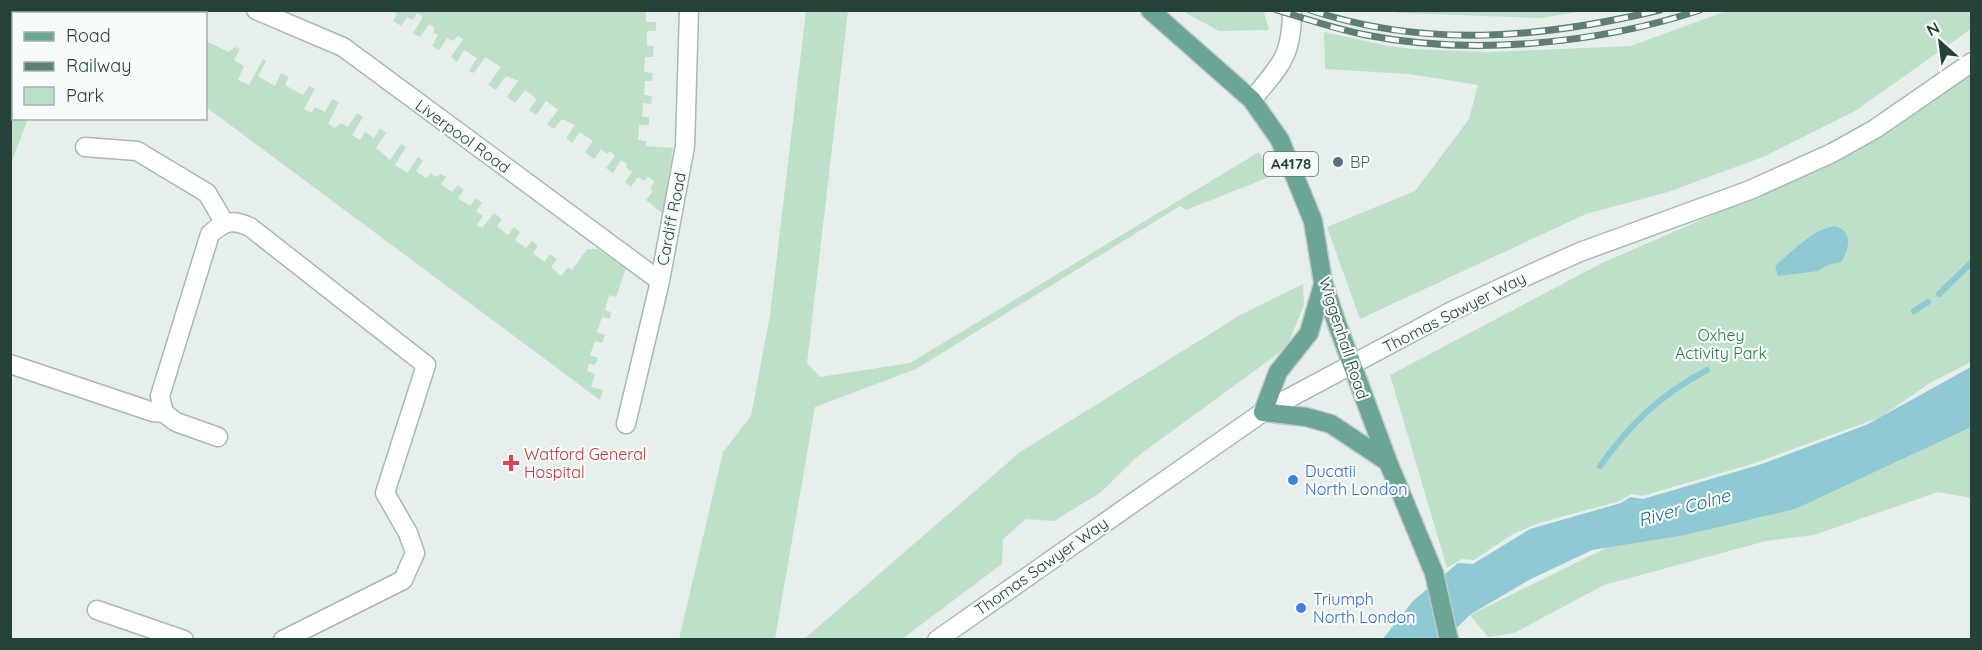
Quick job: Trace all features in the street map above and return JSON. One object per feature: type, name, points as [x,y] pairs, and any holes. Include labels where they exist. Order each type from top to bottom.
[{"type":"main road","name":"Wiggenhall Road","points":[[1150,10],[1252,100],[1280,140],[1302,189],[1313,221],[1323,282],[1352,366],[1436,581],[1449,638]]},
{"type":"main road","points":[[1323,282],[1308,333],[1278,372],[1263,412],[1306,417],[1331,424],[1388,462]]},
{"type":"street","name":"Liverpool Road","points":[[256,10],[343,47],[660,281]]},
{"type":"street","name":"Cardiff Road","points":[[626,424],[660,281],[685,147],[689,10]]},
{"type":"street","points":[[1252,100],[1285,59],[1291,43],[1292,10]]},
{"type":"street","name":"Thomas Sawyer Way","points":[[937,639],[1263,412],[1452,311],[1542,269],[1580,252],[1750,190],[1832,153],[1875,129],[1971,62]]},
{"type":"street","points":[[86,147],[137,151],[207,193],[224,222]]},
{"type":"street","points":[[218,437],[176,422],[164,412],[160,396],[210,234],[224,222],[237,221],[250,227],[426,365],[385,493],[408,533],[415,553],[403,580],[283,639]]},
{"type":"street","points":[[10,364],[153,412],[164,412]]},
{"type":"street","points":[[97,610],[184,639]]},
{"type":"green space","points":[[1389,10],[1584,11],[1541,18]]},
{"type":"green space","points":[[391,11],[646,11],[646,22],[656,22],[656,31],[647,31],[647,46],[654,46],[653,57],[645,57],[644,72],[653,73],[652,81],[645,81],[644,95],[652,96],[651,104],[643,103],[642,117],[649,117],[649,125],[639,125],[638,140],[646,141],[646,146],[673,148],[663,214],[646,200],[653,191],[650,188],[655,182],[648,177],[644,181],[638,177],[631,187],[625,182],[632,172],[626,167],[627,164],[621,160],[613,173],[606,168],[615,156],[610,151],[607,154],[601,149],[594,159],[585,152],[593,141],[580,132],[572,143],[566,138],[575,125],[562,119],[554,129],[547,124],[558,110],[546,101],[536,115],[529,110],[537,99],[525,90],[515,103],[507,97],[518,81],[506,76],[496,90],[488,85],[501,67],[485,57],[474,73],[469,71],[477,58],[464,50],[457,62],[451,57],[463,39],[458,36],[453,41],[447,38],[439,50],[432,46],[438,35],[433,32],[435,28],[429,24],[420,37],[413,33],[423,17],[417,13],[413,20],[407,17],[401,26],[393,21],[397,14]]},
{"type":"green space","points":[[806,11],[848,11],[807,363],[820,377],[910,363],[1259,152],[1272,176],[1186,210],[1180,206],[916,369],[815,407],[775,639],[679,639],[723,452],[751,416],[770,315]]},
{"type":"green space","points":[[1182,11],[1261,11],[1264,12],[1269,30],[1219,31]]},
{"type":"green space","points":[[1726,11],[1971,11],[1971,29],[1855,111],[1763,157],[1668,192],[1586,214],[1360,319],[1327,227],[1415,191],[1469,119],[1478,85],[1409,74],[1325,69],[1324,32],[1413,49],[1487,52],[1631,46]]},
{"type":"green space","points":[[207,41],[229,52],[235,47],[240,49],[234,60],[244,66],[238,80],[249,85],[263,59],[266,61],[258,76],[275,86],[281,73],[289,77],[285,85],[303,95],[309,86],[315,89],[304,109],[311,113],[315,107],[325,112],[332,99],[339,102],[328,124],[335,128],[341,123],[348,127],[357,113],[363,117],[352,135],[360,140],[365,132],[374,138],[380,128],[386,133],[376,148],[390,160],[401,144],[406,147],[395,165],[407,173],[418,157],[423,161],[416,171],[426,178],[431,173],[435,177],[441,174],[446,177],[441,184],[452,192],[458,185],[464,190],[458,198],[470,206],[476,198],[482,203],[476,211],[483,216],[477,225],[482,228],[494,213],[502,219],[497,226],[508,235],[514,227],[520,232],[515,240],[526,248],[532,241],[538,246],[533,253],[544,262],[550,254],[557,259],[551,267],[561,276],[568,267],[572,270],[587,249],[598,249],[626,268],[616,297],[609,295],[605,310],[611,312],[610,319],[602,317],[597,332],[605,335],[602,343],[595,341],[590,355],[598,358],[595,365],[589,364],[587,371],[595,374],[591,387],[603,390],[600,400],[207,108]]},
{"type":"green space","name":"Oxhey Activity Park","points":[[1971,71],[1971,362],[1930,383],[1881,417],[1752,464],[1642,496],[1631,494],[1620,501],[1539,523],[1513,534],[1474,560],[1462,559],[1447,568],[1390,375],[1602,263],[1857,152]]},
{"type":"green space","points":[[10,109],[12,110],[12,120],[28,120],[11,163]]},
{"type":"green space","points":[[1303,284],[1304,305],[1287,347],[1138,456],[1100,493],[1054,521],[1026,519],[1003,539],[1002,564],[902,639],[803,640],[1020,452],[1242,314]]},
{"type":"green space","points":[[1971,426],[1971,498],[1938,492],[1814,535],[1766,541],[1604,585],[1514,633],[1488,637],[1470,615],[1612,545],[1643,541]]},
{"type":"water","points":[[1835,226],[1845,232],[1848,241],[1841,262],[1828,265],[1818,271],[1778,276],[1775,266],[1795,248],[1810,236]]},
{"type":"water","name":"River Colne","points":[[1971,367],[1971,427],[1795,509],[1685,535],[1592,550],[1529,580],[1471,614],[1445,639],[1382,640],[1413,601],[1458,563],[1473,564],[1530,529],[1621,503],[1630,497],[1643,499],[1762,464],[1866,425]]},
{"type":"waterway","points":[[1939,294],[1972,262]]},
{"type":"waterway","points":[[1914,311],[1928,302]]},
{"type":"waterway","points":[[1600,466],[1623,436],[1648,411],[1675,389],[1707,370]]},
{"type":"railway","points":[[1277,10],[1366,35],[1448,45],[1534,43],[1577,38],[1661,22],[1700,10]]},
{"type":"railway","points":[[1310,10],[1354,22],[1441,35],[1528,33],[1616,20],[1660,10]]},
{"type":"place","name":"BP","points":[[1338,162]]},
{"type":"place","name":"Watford General Hospital","points":[[511,463]]},
{"type":"place","name":"Ducatii North London","points":[[1293,480]]},
{"type":"place","name":"Triumph North London","points":[[1301,608]]}]
